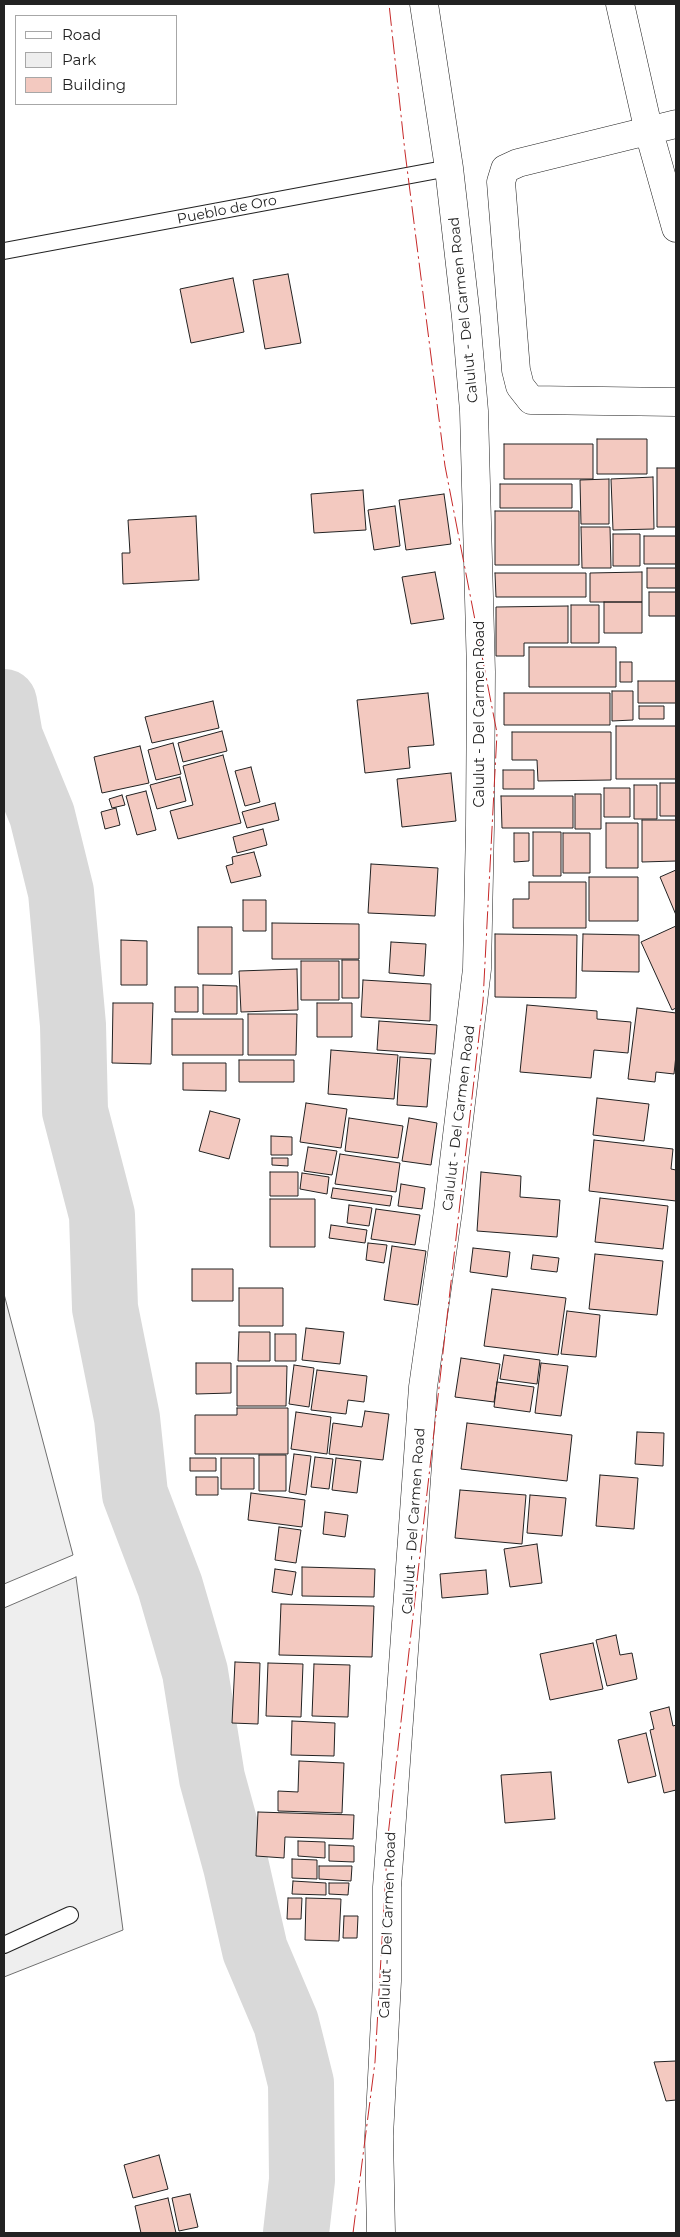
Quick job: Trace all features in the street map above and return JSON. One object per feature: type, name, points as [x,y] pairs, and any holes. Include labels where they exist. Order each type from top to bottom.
[{"type":"main road","name":"Calulut - Del Carmen Road","points":[[381,2233],[380,2136],[387,1981],[387,1887],[423,1387],[448,1211],[477,969],[481,672],[474,411],[466,317],[449,168],[424,4]]},
{"type":"main road","points":[[620,4],[649,132],[676,228]]},
{"type":"main road","points":[[676,124],[518,163],[506,169],[501,182],[516,370],[520,386],[531,400],[676,402]]},
{"type":"lane","name":"Pueblo de Oro","points":[[4,251],[449,168]]},
{"type":"lane","points":[[4,1945],[70,1915]]},
{"type":"green space","points":[[4,1294],[73,1555],[4,1584]]},
{"type":"green space","points":[[76,1577],[123,1930],[4,1977],[4,1608]]},
{"type":"building","points":[[288,274],[301,343],[265,349],[253,280]]},
{"type":"building","points":[[233,278],[244,332],[191,343],[180,289]]},
{"type":"building","points":[[597,439],[647,439],[647,474],[597,474]]},
{"type":"building","points":[[504,444],[593,444],[593,479],[504,479]]},
{"type":"building","points":[[657,468],[676,468],[676,527],[657,527]]},
{"type":"building","points":[[653,477],[654,529],[613,530],[611,479]]},
{"type":"building","points":[[609,479],[609,524],[581,524],[580,480]]},
{"type":"building","points":[[500,484],[572,484],[572,508],[500,508]]},
{"type":"building","points":[[363,490],[366,530],[314,533],[311,494]]},
{"type":"building","points":[[444,494],[451,544],[406,550],[399,500]]},
{"type":"building","points":[[395,506],[400,546],[374,550],[368,510]]},
{"type":"building","points":[[495,511],[579,511],[579,565],[495,565]]},
{"type":"building","points":[[196,516],[199,580],[123,584],[122,553],[130,553],[128,520]]},
{"type":"building","points":[[581,527],[610,527],[611,568],[582,568]]},
{"type":"building","points":[[613,534],[640,534],[640,566],[613,566]]},
{"type":"building","points":[[644,536],[676,536],[676,564],[644,564]]},
{"type":"building","points":[[647,568],[676,568],[676,588],[647,588]]},
{"type":"building","points":[[435,572],[444,619],[411,624],[402,577]]},
{"type":"building","points":[[642,572],[642,602],[590,602],[590,573]]},
{"type":"building","points":[[495,573],[586,573],[586,597],[496,597]]},
{"type":"building","points":[[649,592],[676,592],[676,616],[649,616]]},
{"type":"building","points":[[604,602],[642,602],[642,633],[604,633]]},
{"type":"building","points":[[571,605],[599,605],[599,643],[571,643]]},
{"type":"building","points":[[568,606],[568,643],[524,643],[524,656],[496,656],[496,607]]},
{"type":"building","points":[[529,647],[616,647],[616,687],[529,687]]},
{"type":"building","points":[[620,662],[632,662],[632,682],[620,682]]},
{"type":"building","points":[[638,681],[676,681],[676,703],[638,703]]},
{"type":"building","points":[[612,691],[633,691],[633,720],[612,721]]},
{"type":"building","points":[[428,693],[434,745],[408,747],[410,768],[365,773],[357,700]]},
{"type":"building","points":[[504,693],[610,693],[610,725],[504,725]]},
{"type":"building","points":[[213,701],[219,728],[152,743],[145,717]]},
{"type":"building","points":[[639,706],[664,706],[664,719],[639,719]]},
{"type":"building","points":[[616,726],[676,726],[676,779],[616,779]]},
{"type":"building","points":[[222,731],[227,751],[183,762],[178,743]]},
{"type":"building","points":[[512,732],[611,732],[611,780],[538,781],[537,760],[512,760]]},
{"type":"building","points":[[173,743],[181,774],[156,780],[148,750]]},
{"type":"building","points":[[140,746],[149,783],[102,793],[94,757]]},
{"type":"building","points":[[223,755],[241,823],[178,839],[170,811],[193,805],[183,766]]},
{"type":"building","points":[[251,767],[260,802],[245,806],[235,771]]},
{"type":"building","points":[[503,770],[534,770],[534,789],[503,789]]},
{"type":"building","points":[[451,773],[456,821],[402,827],[397,779]]},
{"type":"building","points":[[180,777],[186,801],[157,809],[150,785]]},
{"type":"building","points":[[660,783],[676,783],[676,816],[660,816]]},
{"type":"building","points":[[634,785],[657,785],[657,819],[634,819]]},
{"type":"building","points":[[604,788],[630,788],[630,817],[604,817]]},
{"type":"building","points":[[146,791],[156,830],[137,835],[126,796]]},
{"type":"building","points":[[575,794],[601,794],[601,829],[575,829]]},
{"type":"building","points":[[122,795],[125,805],[112,808],[109,799]]},
{"type":"building","points":[[501,796],[573,796],[573,828],[502,828]]},
{"type":"building","points":[[275,803],[279,820],[247,828],[242,812]]},
{"type":"building","points":[[116,808],[120,825],[105,829],[101,812]]},
{"type":"building","points":[[642,820],[676,820],[676,861],[642,862]]},
{"type":"building","points":[[606,823],[638,823],[638,868],[606,868]]},
{"type":"building","points":[[263,829],[267,845],[237,853],[233,837]]},
{"type":"building","points":[[533,832],[561,832],[561,876],[533,876]]},
{"type":"building","points":[[514,833],[529,833],[529,861],[514,862]]},
{"type":"building","points":[[563,833],[590,833],[590,873],[563,873]]},
{"type":"building","points":[[254,852],[261,876],[231,883],[226,866],[233,864],[232,857]]},
{"type":"building","points":[[371,864],[438,868],[435,916],[368,913]]},
{"type":"building","points":[[676,870],[676,915],[660,877]]},
{"type":"building","points":[[589,877],[638,877],[638,921],[589,921]]},
{"type":"building","points":[[529,882],[586,882],[586,928],[513,928],[513,899],[529,899]]},
{"type":"building","points":[[243,900],[266,900],[266,931],[243,931]]},
{"type":"building","points":[[272,923],[359,924],[359,959],[272,959]]},
{"type":"building","points":[[676,926],[676,1008],[672,1010],[641,942]]},
{"type":"building","points":[[198,927],[232,927],[232,974],[198,974]]},
{"type":"building","points":[[495,934],[577,935],[576,998],[495,997]]},
{"type":"building","points":[[583,934],[639,935],[639,972],[582,971]]},
{"type":"building","points":[[121,940],[147,941],[147,985],[121,985]]},
{"type":"building","points":[[391,942],[426,944],[424,976],[389,973]]},
{"type":"building","points":[[342,960],[359,960],[359,998],[342,998]]},
{"type":"building","points":[[301,961],[339,961],[339,1000],[301,1000]]},
{"type":"building","points":[[297,969],[298,1010],[241,1012],[239,971]]},
{"type":"building","points":[[363,980],[431,984],[430,1021],[361,1017]]},
{"type":"building","points":[[203,985],[237,986],[237,1014],[203,1014]]},
{"type":"building","points":[[175,987],[198,987],[198,1012],[175,1012]]},
{"type":"building","points":[[113,1003],[153,1003],[151,1064],[112,1063]]},
{"type":"building","points":[[317,1003],[352,1003],[352,1037],[317,1037]]},
{"type":"building","points":[[527,1005],[597,1011],[597,1019],[631,1022],[628,1053],[594,1050],[591,1078],[520,1072]]},
{"type":"building","points":[[637,1008],[676,1013],[674,1074],[656,1072],[655,1082],[628,1079]]},
{"type":"building","points":[[248,1014],[297,1014],[296,1055],[248,1055]]},
{"type":"building","points":[[172,1019],[243,1019],[243,1055],[172,1055]]},
{"type":"building","points":[[379,1021],[437,1025],[435,1054],[377,1050]]},
{"type":"building","points":[[331,1050],[398,1055],[394,1099],[328,1094]]},
{"type":"building","points":[[400,1057],[431,1059],[427,1107],[397,1105]]},
{"type":"building","points":[[239,1060],[294,1060],[294,1082],[239,1082]]},
{"type":"building","points":[[183,1063],[226,1063],[226,1091],[183,1090]]},
{"type":"building","points":[[597,1098],[649,1104],[644,1141],[593,1135]]},
{"type":"building","points":[[306,1103],[347,1109],[341,1148],[300,1142]]},
{"type":"building","points":[[210,1111],[240,1119],[229,1159],[199,1151]]},
{"type":"building","points":[[349,1118],[403,1126],[398,1158],[345,1151]]},
{"type":"building","points":[[409,1118],[437,1123],[431,1165],[402,1161]]},
{"type":"building","points":[[271,1136],[292,1137],[292,1155],[271,1155]]},
{"type":"building","points":[[594,1140],[673,1149],[671,1169],[676,1170],[676,1201],[589,1191]]},
{"type":"building","points":[[308,1147],[337,1151],[332,1175],[304,1171]]},
{"type":"building","points":[[340,1154],[400,1163],[396,1192],[335,1184]]},
{"type":"building","points":[[272,1158],[288,1158],[288,1166],[272,1165]]},
{"type":"building","points":[[270,1172],[298,1172],[298,1196],[270,1196]]},
{"type":"building","points":[[481,1172],[521,1176],[520,1197],[560,1200],[557,1237],[477,1231]]},
{"type":"building","points":[[302,1173],[329,1177],[327,1194],[300,1189]]},
{"type":"building","points":[[401,1184],[425,1188],[422,1209],[398,1206]]},
{"type":"building","points":[[333,1188],[392,1196],[390,1206],[331,1198]]},
{"type":"building","points":[[600,1198],[668,1206],[663,1249],[595,1242]]},
{"type":"building","points":[[270,1199],[315,1199],[315,1247],[270,1247]]},
{"type":"building","points":[[349,1205],[372,1208],[369,1226],[347,1223]]},
{"type":"building","points":[[376,1209],[420,1215],[415,1245],[371,1239]]},
{"type":"building","points":[[331,1225],[367,1230],[365,1243],[329,1238]]},
{"type":"building","points":[[368,1243],[387,1245],[384,1263],[366,1260]]},
{"type":"building","points":[[392,1246],[426,1251],[418,1305],[384,1300]]},
{"type":"building","points":[[473,1248],[510,1252],[507,1277],[470,1272]]},
{"type":"building","points":[[595,1254],[663,1261],[657,1315],[589,1309]]},
{"type":"building","points":[[533,1255],[559,1258],[557,1272],[531,1269]]},
{"type":"building","points":[[192,1269],[233,1269],[233,1301],[192,1301]]},
{"type":"building","points":[[239,1288],[283,1288],[283,1326],[239,1326]]},
{"type":"building","points":[[492,1289],[566,1298],[558,1355],[484,1346]]},
{"type":"building","points":[[567,1311],[600,1315],[596,1357],[561,1354]]},
{"type":"building","points":[[306,1328],[344,1332],[340,1364],[302,1360]]},
{"type":"building","points":[[239,1332],[270,1332],[270,1361],[238,1361]]},
{"type":"building","points":[[275,1334],[296,1334],[296,1361],[275,1361]]},
{"type":"building","points":[[504,1355],[540,1360],[537,1384],[500,1379]]},
{"type":"building","points":[[461,1358],[500,1364],[494,1402],[455,1397]]},
{"type":"building","points":[[196,1363],[231,1363],[231,1393],[196,1394]]},
{"type":"building","points":[[541,1363],[568,1366],[561,1416],[535,1413]]},
{"type":"building","points":[[294,1365],[314,1368],[309,1407],[289,1404]]},
{"type":"building","points":[[237,1366],[287,1366],[286,1406],[237,1406]]},
{"type":"building","points":[[317,1370],[367,1376],[364,1402],[348,1400],[346,1414],[311,1410]]},
{"type":"building","points":[[497,1382],[534,1387],[530,1412],[494,1407]]},
{"type":"building","points":[[237,1408],[288,1408],[288,1454],[195,1454],[195,1415],[237,1415]]},
{"type":"building","points":[[365,1411],[389,1414],[383,1460],[329,1454],[333,1423],[362,1427]]},
{"type":"building","points":[[296,1412],[331,1417],[327,1454],[291,1449]]},
{"type":"building","points":[[467,1423],[572,1435],[567,1481],[461,1469]]},
{"type":"building","points":[[637,1432],[664,1433],[663,1466],[635,1464]]},
{"type":"building","points":[[294,1454],[311,1456],[306,1495],[289,1492]]},
{"type":"building","points":[[259,1455],[286,1455],[286,1491],[259,1491]]},
{"type":"building","points":[[315,1457],[333,1459],[329,1489],[311,1487]]},
{"type":"building","points":[[190,1458],[216,1458],[216,1471],[190,1471]]},
{"type":"building","points":[[221,1458],[254,1458],[254,1489],[221,1489]]},
{"type":"building","points":[[336,1458],[361,1461],[357,1493],[332,1490]]},
{"type":"building","points":[[600,1475],[638,1478],[634,1529],[596,1526]]},
{"type":"building","points":[[196,1477],[218,1477],[218,1495],[196,1495]]},
{"type":"building","points":[[460,1490],[526,1495],[522,1544],[455,1538]]},
{"type":"building","points":[[251,1493],[305,1500],[302,1527],[248,1520]]},
{"type":"building","points":[[530,1495],[566,1498],[562,1536],[527,1533]]},
{"type":"building","points":[[325,1512],[348,1515],[345,1537],[323,1534]]},
{"type":"building","points":[[279,1527],[301,1530],[296,1563],[275,1560]]},
{"type":"building","points":[[537,1544],[542,1583],[510,1587],[504,1549]]},
{"type":"building","points":[[302,1567],[375,1569],[374,1597],[302,1596]]},
{"type":"building","points":[[275,1569],[296,1572],[292,1595],[272,1592]]},
{"type":"building","points":[[486,1570],[488,1594],[442,1598],[440,1574]]},
{"type":"building","points":[[281,1604],[374,1606],[372,1657],[279,1655]]},
{"type":"building","points":[[616,1635],[620,1655],[632,1653],[637,1679],[607,1686],[596,1640]]},
{"type":"building","points":[[593,1643],[603,1689],[550,1700],[540,1654]]},
{"type":"building","points":[[235,1662],[260,1663],[258,1724],[232,1723]]},
{"type":"building","points":[[268,1663],[303,1664],[301,1717],[266,1716]]},
{"type":"building","points":[[314,1664],[350,1665],[348,1717],[312,1716]]},
{"type":"building","points":[[669,1707],[673,1726],[676,1725],[676,1790],[664,1793],[650,1730],[654,1729],[650,1712]]},
{"type":"building","points":[[292,1721],[335,1723],[334,1756],[291,1755]]},
{"type":"building","points":[[646,1733],[656,1776],[628,1783],[618,1740]]},
{"type":"building","points":[[299,1761],[344,1763],[342,1813],[278,1811],[278,1791],[298,1792]]},
{"type":"building","points":[[551,1772],[555,1819],[505,1823],[501,1775]]},
{"type":"building","points":[[258,1812],[354,1815],[353,1839],[285,1837],[284,1858],[256,1856]]},
{"type":"building","points":[[298,1841],[325,1842],[325,1858],[298,1856]]},
{"type":"building","points":[[329,1845],[354,1846],[354,1862],[329,1861]]},
{"type":"building","points":[[292,1859],[317,1860],[317,1879],[292,1878]]},
{"type":"building","points":[[319,1866],[352,1866],[351,1881],[319,1879]]},
{"type":"building","points":[[293,1881],[326,1883],[326,1895],[292,1894]]},
{"type":"building","points":[[329,1883],[349,1883],[348,1895],[329,1894]]},
{"type":"building","points":[[288,1898],[302,1898],[301,1919],[287,1919]]},
{"type":"building","points":[[306,1898],[341,1899],[339,1941],[305,1940]]},
{"type":"building","points":[[344,1916],[358,1916],[357,1938],[343,1938]]},
{"type":"building","points":[[676,2061],[676,2100],[666,2101],[654,2062]]},
{"type":"building","points":[[159,2155],[168,2189],[133,2198],[124,2165]]},
{"type":"building","points":[[190,2194],[198,2227],[179,2231],[172,2198]]},
{"type":"building","points":[[168,2198],[176,2233],[141,2233],[135,2206]]},
{"type":"waterway","points":[[4,702],[10,737],[42,815],[61,892],[73,1025],[75,1111],[102,1215],[105,1308],[127,1418],[135,1494],[170,1586],[195,1672],[212,1778],[236,1866],[255,1950],[286,2023],[301,2083],[302,2180],[296,2233]]},
{"type":"power","points":[[353,2233],[375,2062],[388,1836],[483,1001],[497,733],[445,466],[405,152],[389,4]]}]
